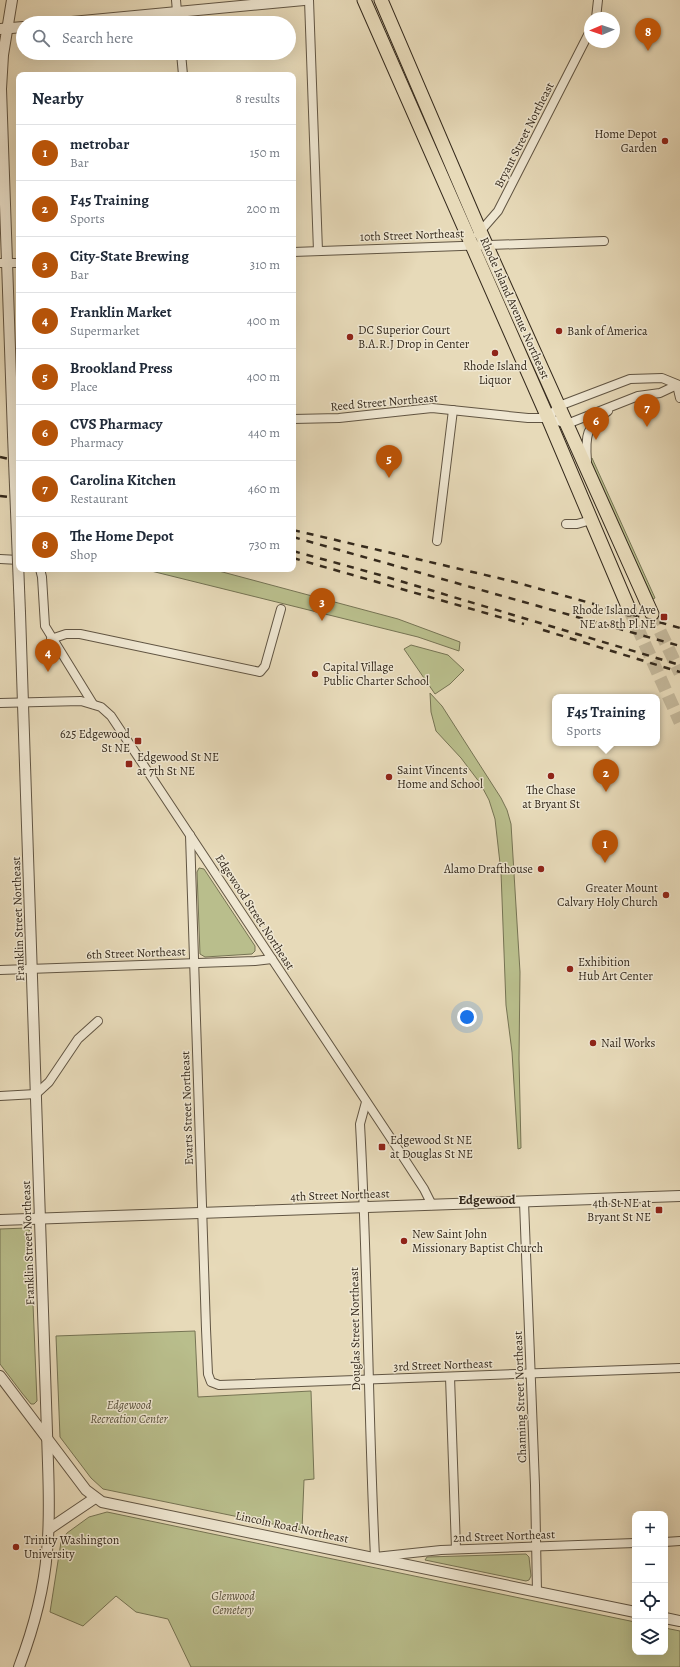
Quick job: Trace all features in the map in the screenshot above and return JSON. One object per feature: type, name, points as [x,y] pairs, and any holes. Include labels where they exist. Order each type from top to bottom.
[{"type":"main road","name":"Rhode Island Avenue Northeast","points":[[364,0],[548,418],[629,609]]},
{"type":"main road","name":"Rhode Island Avenue Northeast","points":[[381,0],[480,231],[652,614]]},
{"type":"street","name":"Franklin Street Northeast","points":[[12,0],[4,28],[1,89],[4,263],[16,514]]},
{"type":"street","points":[[176,0],[177,16]]},
{"type":"street","points":[[135,16],[304,0]]},
{"type":"street","points":[[309,0],[318,251]]},
{"type":"street","points":[[597,12],[598,0]]},
{"type":"street","points":[[4,28],[16,27]]},
{"type":"street","name":"Bryant Street Northeast","points":[[472,245],[480,231],[498,211],[584,43]]},
{"type":"street","points":[[182,60],[183,72]]},
{"type":"street","name":"10th Street Northeast","points":[[296,252],[604,241]]},
{"type":"street","points":[[4,263],[16,263]]},
{"type":"street","points":[[548,418],[559,406],[630,379],[662,378],[679,387]]},
{"type":"street","points":[[679,387],[680,398]]},
{"type":"street","points":[[567,424],[638,396],[660,393],[679,387]]},
{"type":"street","points":[[589,475],[585,442],[587,434],[591,425],[619,404]]},
{"type":"street","name":"Reed Street Northeast","points":[[296,419],[339,418],[423,408],[528,418],[548,418],[567,424]]},
{"type":"street","points":[[437,541],[452,410]]},
{"type":"street","points":[[566,524],[577,524],[591,520]]},
{"type":"street","points":[[0,560],[16,560]]},
{"type":"street","name":"Franklin Street Northeast","points":[[18,572],[24,702],[49,1529],[40,1596],[27,1647],[19,1667]]},
{"type":"street","name":"Edgewood Street Northeast","points":[[41,572],[44,623],[51,639],[93,704],[111,716],[424,1189],[432,1205]]},
{"type":"street","points":[[51,639],[66,634],[80,634],[260,672],[265,666],[281,609]]},
{"type":"street","points":[[0,703],[75,700],[93,704]]},
{"type":"street","name":"Evarts Street Northeast","points":[[190,835],[202,1213],[210,1379]]},
{"type":"street","name":"6th Street Northeast","points":[[0,970],[272,959]]},
{"type":"street","points":[[0,1096],[36,1094],[49,1082],[78,1039],[98,1021]]},
{"type":"street","name":"Douglas Street Northeast","points":[[366,1102],[360,1124],[374,1557]]},
{"type":"street","name":"4th Street Northeast","points":[[0,1220],[680,1196]]},
{"type":"street","name":"Channing Street Northeast","points":[[524,1202],[531,1374],[537,1592]]},
{"type":"street","name":"3rd Street Northeast","points":[[210,1379],[214,1384],[220,1385],[680,1368]]},
{"type":"street","name":"Lincoln Road Northeast","points":[[0,1376],[86,1490],[102,1502],[632,1611]]},
{"type":"street","points":[[450,1377],[456,1549]]},
{"type":"street","points":[[49,1529],[95,1498]]},
{"type":"street","points":[[668,1542],[680,1541]]},
{"type":"street","name":"2nd Street Northeast","points":[[374,1557],[456,1549],[632,1543]]},
{"type":"street","points":[[668,1619],[680,1621]]},
{"type":"green space","points":[[592,458],[655,598],[653,599],[589,460]]},
{"type":"green space","points":[[155,572],[222,572],[398,619],[460,642],[459,651],[418,637]]},
{"type":"green space","points":[[411,645],[448,655],[464,670],[450,684],[435,694],[404,649]]},
{"type":"green space","points":[[430,693],[442,706],[501,798],[507,810],[511,824],[520,972],[519,1059],[521,1148],[518,1149],[512,1052],[506,1005],[501,872],[495,819],[489,800],[480,783],[461,758],[436,731],[431,712]]},
{"type":"green space","points":[[199,868],[204,869],[255,946],[255,951],[252,954],[205,957],[200,954],[197,872]]},
{"type":"green space","points":[[26,1228],[30,1231],[37,1401],[34,1404],[31,1404],[0,1364],[0,1229]]},
{"type":"green space","name":"Edgewood Recreation Center","points":[[195,1331],[198,1397],[311,1391],[314,1479],[304,1480],[302,1530],[103,1489],[91,1478],[60,1437],[56,1336]]},
{"type":"green space","name":"Glenwood Cemetery","points":[[107,1512],[632,1621],[632,1655],[668,1655],[668,1629],[680,1631],[680,1667],[191,1667],[168,1619],[136,1612],[116,1596],[83,1626],[50,1612],[61,1542],[67,1533],[89,1517]]},
{"type":"green space","points":[[526,1554],[529,1557],[531,1576],[529,1580],[526,1581],[425,1560],[427,1557]]},
{"type":"tunnel","points":[[629,609],[680,722]]},
{"type":"tunnel","points":[[652,614],[680,673]]},
{"type":"railway","points":[[0,457],[16,460]]},
{"type":"railway","points":[[0,496],[16,498]]},
{"type":"railway","points":[[296,531],[511,581],[680,628]]},
{"type":"railway","points":[[296,538],[680,646]]},
{"type":"railway","points":[[296,552],[380,575],[680,665]]},
{"type":"railway","points":[[296,559],[524,624]]},
{"type":"railway","points":[[543,630],[680,672]]},
{"type":"place","name":"The Home Depot","points":[[648,51]]},
{"type":"place","name":"Home Depot Garden","points":[[665,141]]},
{"type":"place","name":"Bank of America","points":[[559,331]]},
{"type":"place","name":"DC Superior Court B.A.R.J Drop in Center","points":[[350,337]]},
{"type":"place","name":"Rhode Island Liquor","points":[[495,353]]},
{"type":"place","name":"Carolina Kitchen","points":[[647,427]]},
{"type":"place","name":"CVS Pharmacy","points":[[596,440]]},
{"type":"place","name":"Brookland Press","points":[[389,478]]},
{"type":"place","name":"Rhode Island Ave NE at 8th Pl NE","points":[[664,617]]},
{"type":"place","name":"City-State Brewing","points":[[322,621]]},
{"type":"place","name":"Franklin Market","points":[[48,672]]},
{"type":"place","name":"Capital Village Public Charter School","points":[[315,674]]},
{"type":"place","name":"625 Edgewood St NE","points":[[138,741]]},
{"type":"place","name":"Edgewood St NE at 7th St NE","points":[[129,764]]},
{"type":"place","name":"The Chase at Bryant St","points":[[551,776]]},
{"type":"place","name":"Saint Vincents Home and School","points":[[389,777]]},
{"type":"place","name":"F45 Training","points":[[606,792]]},
{"type":"place","name":"metrobar","points":[[605,863]]},
{"type":"place","name":"Alamo Drafthouse","points":[[541,869]]},
{"type":"place","name":"Greater Mount Calvary Holy Church","points":[[666,895]]},
{"type":"place","name":"Exhibition Hub Art Center","points":[[570,969]]},
{"type":"place","name":"Nail Works","points":[[593,1043]]},
{"type":"place","name":"Edgewood St NE at Douglas St NE","points":[[382,1147]]},
{"type":"place","name":"4th St NE at Bryant St NE","points":[[659,1210]]},
{"type":"place","name":"New Saint John Missionary Baptist Church","points":[[404,1241]]},
{"type":"place","name":"Trinity Washington University","points":[[16,1547]]},
{"type":"district","name":"Edgewood","points":[[487,1199]]}]
